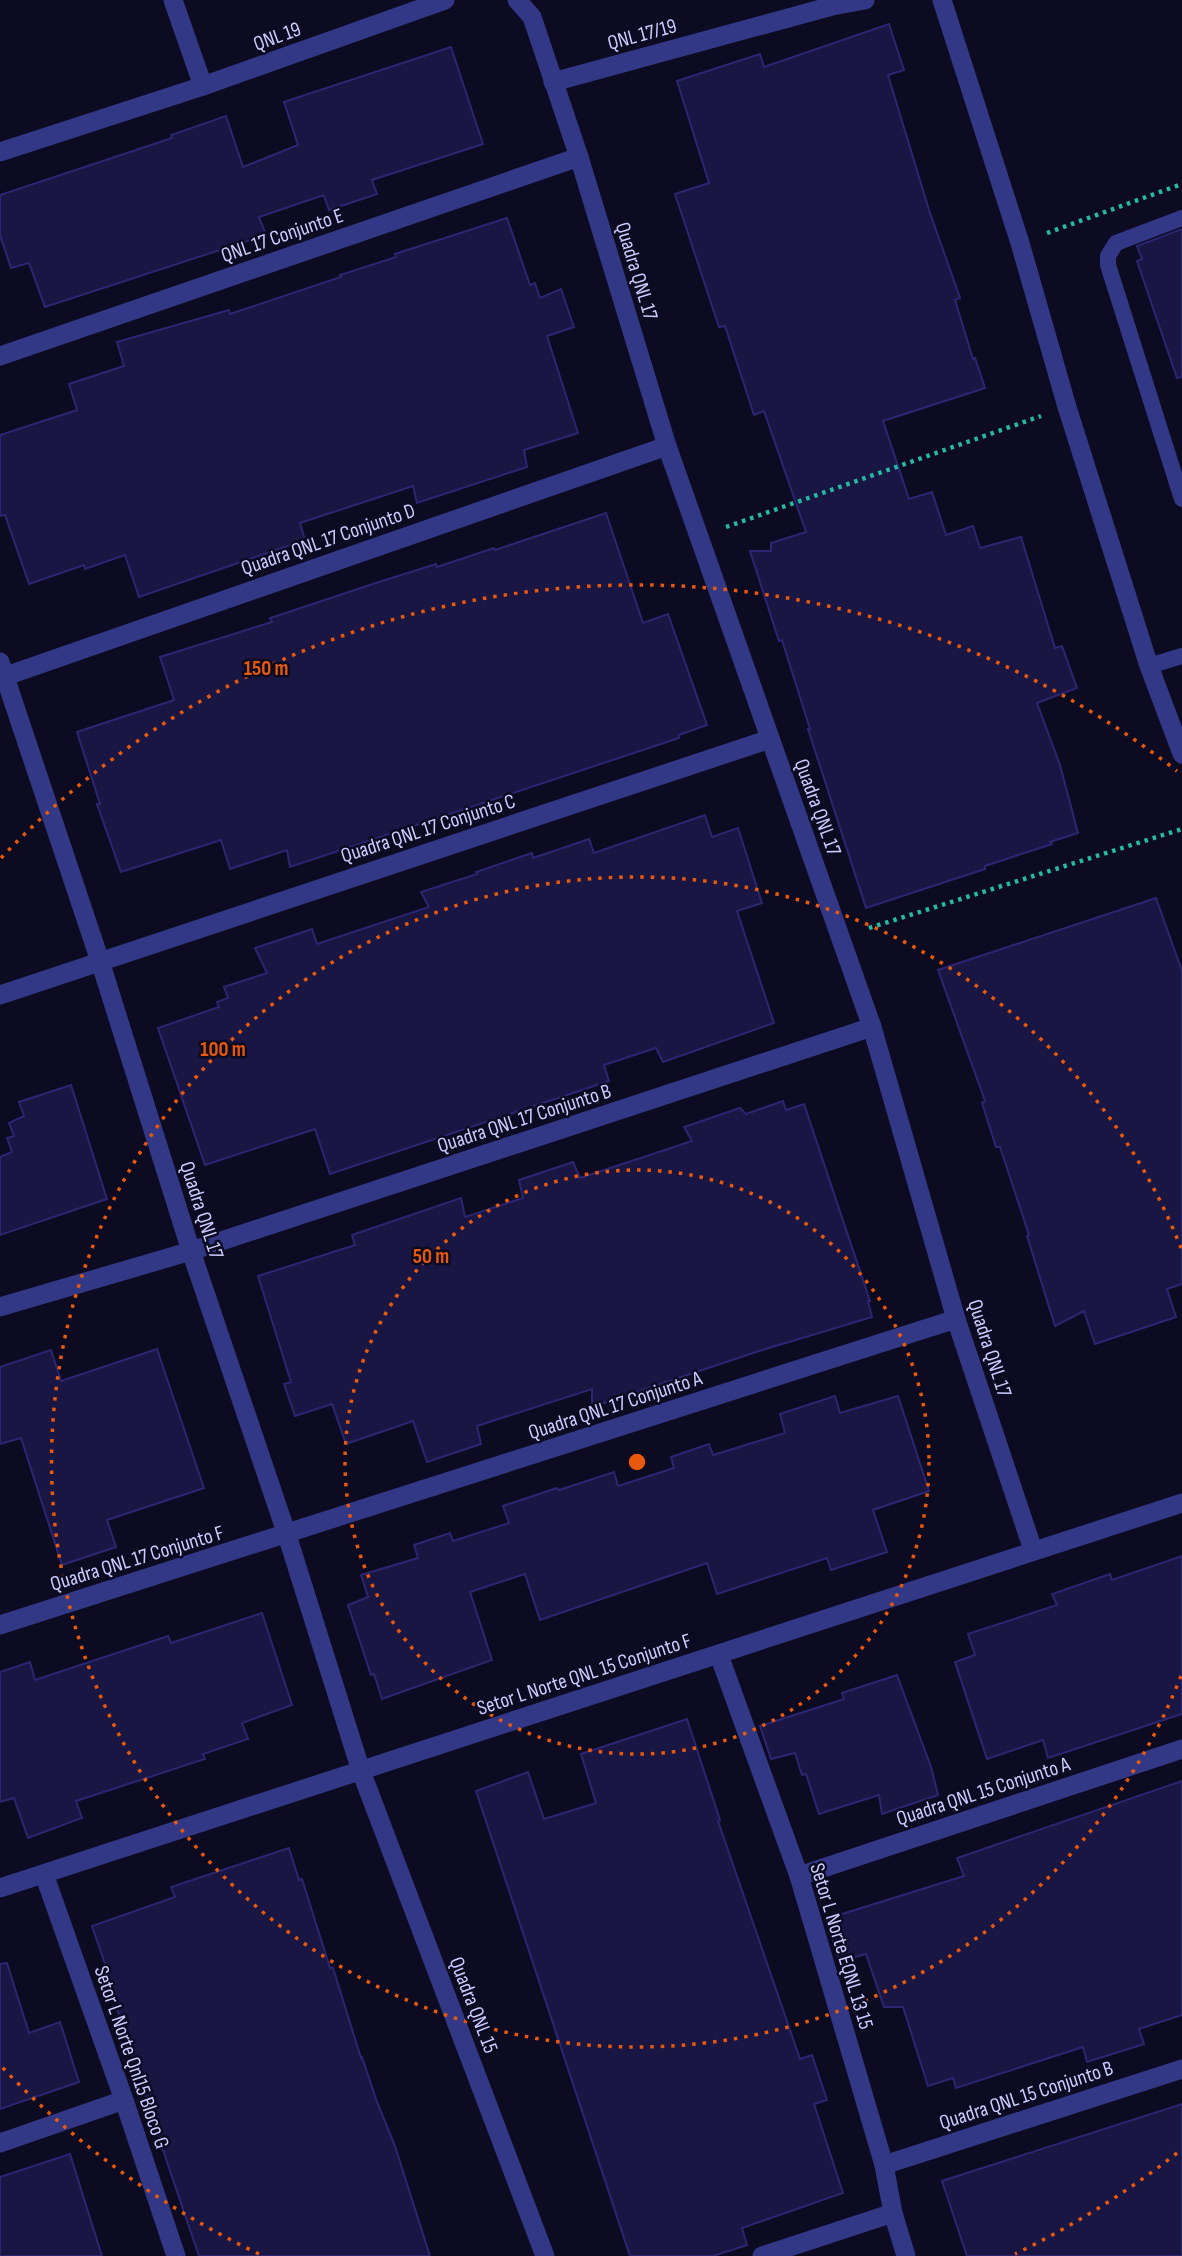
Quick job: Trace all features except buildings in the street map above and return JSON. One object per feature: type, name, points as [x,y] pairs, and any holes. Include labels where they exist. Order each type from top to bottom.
[{"type":"street","points":[[173,0],[203,86]]},
{"type":"street","name":"QNL 19","points":[[0,152],[203,86],[445,0]]},
{"type":"street","points":[[517,0],[532,17],[553,82]]},
{"type":"street","name":"QNL 17/19","points":[[553,82],[832,6],[865,0]]},
{"type":"street","points":[[942,0],[1020,243],[1067,407],[1149,666],[1182,754]]},
{"type":"street","name":"Quadra QNL 17","points":[[553,82],[579,156],[667,446],[872,1027],[956,1319],[1033,1550]]},
{"type":"street","name":"QNL 17 Conjunto E","points":[[0,356],[579,156]]},
{"type":"street","name":"Quadra QNL 17 Conjunto D","points":[[2,672],[667,446]]},
{"type":"street","name":"Quadra QNL 17","points":[[2,672],[100,961],[191,1251],[287,1535],[361,1771]]},
{"type":"street","name":"Quadra QNL 17 Conjunto C","points":[[0,995],[770,739]]},
{"type":"street","name":"Quadra QNL 17 Conjunto B","points":[[0,1307],[191,1251],[872,1027]]},
{"type":"street","name":"Quadra QNL 17 Conjunto A","points":[[287,1535],[956,1319]]},
{"type":"street","name":"Setor L Norte QNL 15 Conjunto F","points":[[0,1888],[1182,1503]]},
{"type":"street","name":"Quadra QNL 17 Conjunto F","points":[[0,1625],[287,1535]]},
{"type":"street","name":"Setor L Norte EQNL 13 15","points":[[719,1655],[799,1876],[884,2165],[893,2213],[906,2256]]},
{"type":"street","name":"Quadra QNL 15 Conjunto A","points":[[799,1876],[1182,1749]]},
{"type":"street","name":"Quadra QNL 15","points":[[361,1771],[545,2256]]},
{"type":"street","name":"Setor L Norte Qnl15 Bloco G","points":[[44,1874],[176,2256]]},
{"type":"street","name":"Quadra QNL 15 Conjunto B","points":[[884,2165],[1182,2069]]},
{"type":"street","points":[[0,2143],[124,2101]]},
{"type":"street","points":[[762,2256],[893,2213]]},
{"type":"lane","points":[[1182,218],[1116,243],[1108,256],[1108,265],[1182,499]]},
{"type":"lane","points":[[1149,666],[1182,656]]},
{"type":"path","points":[[1020,243],[1182,184]]},
{"type":"path","points":[[699,537],[1067,407]]},
{"type":"path","points":[[841,937],[1182,829]]}]
